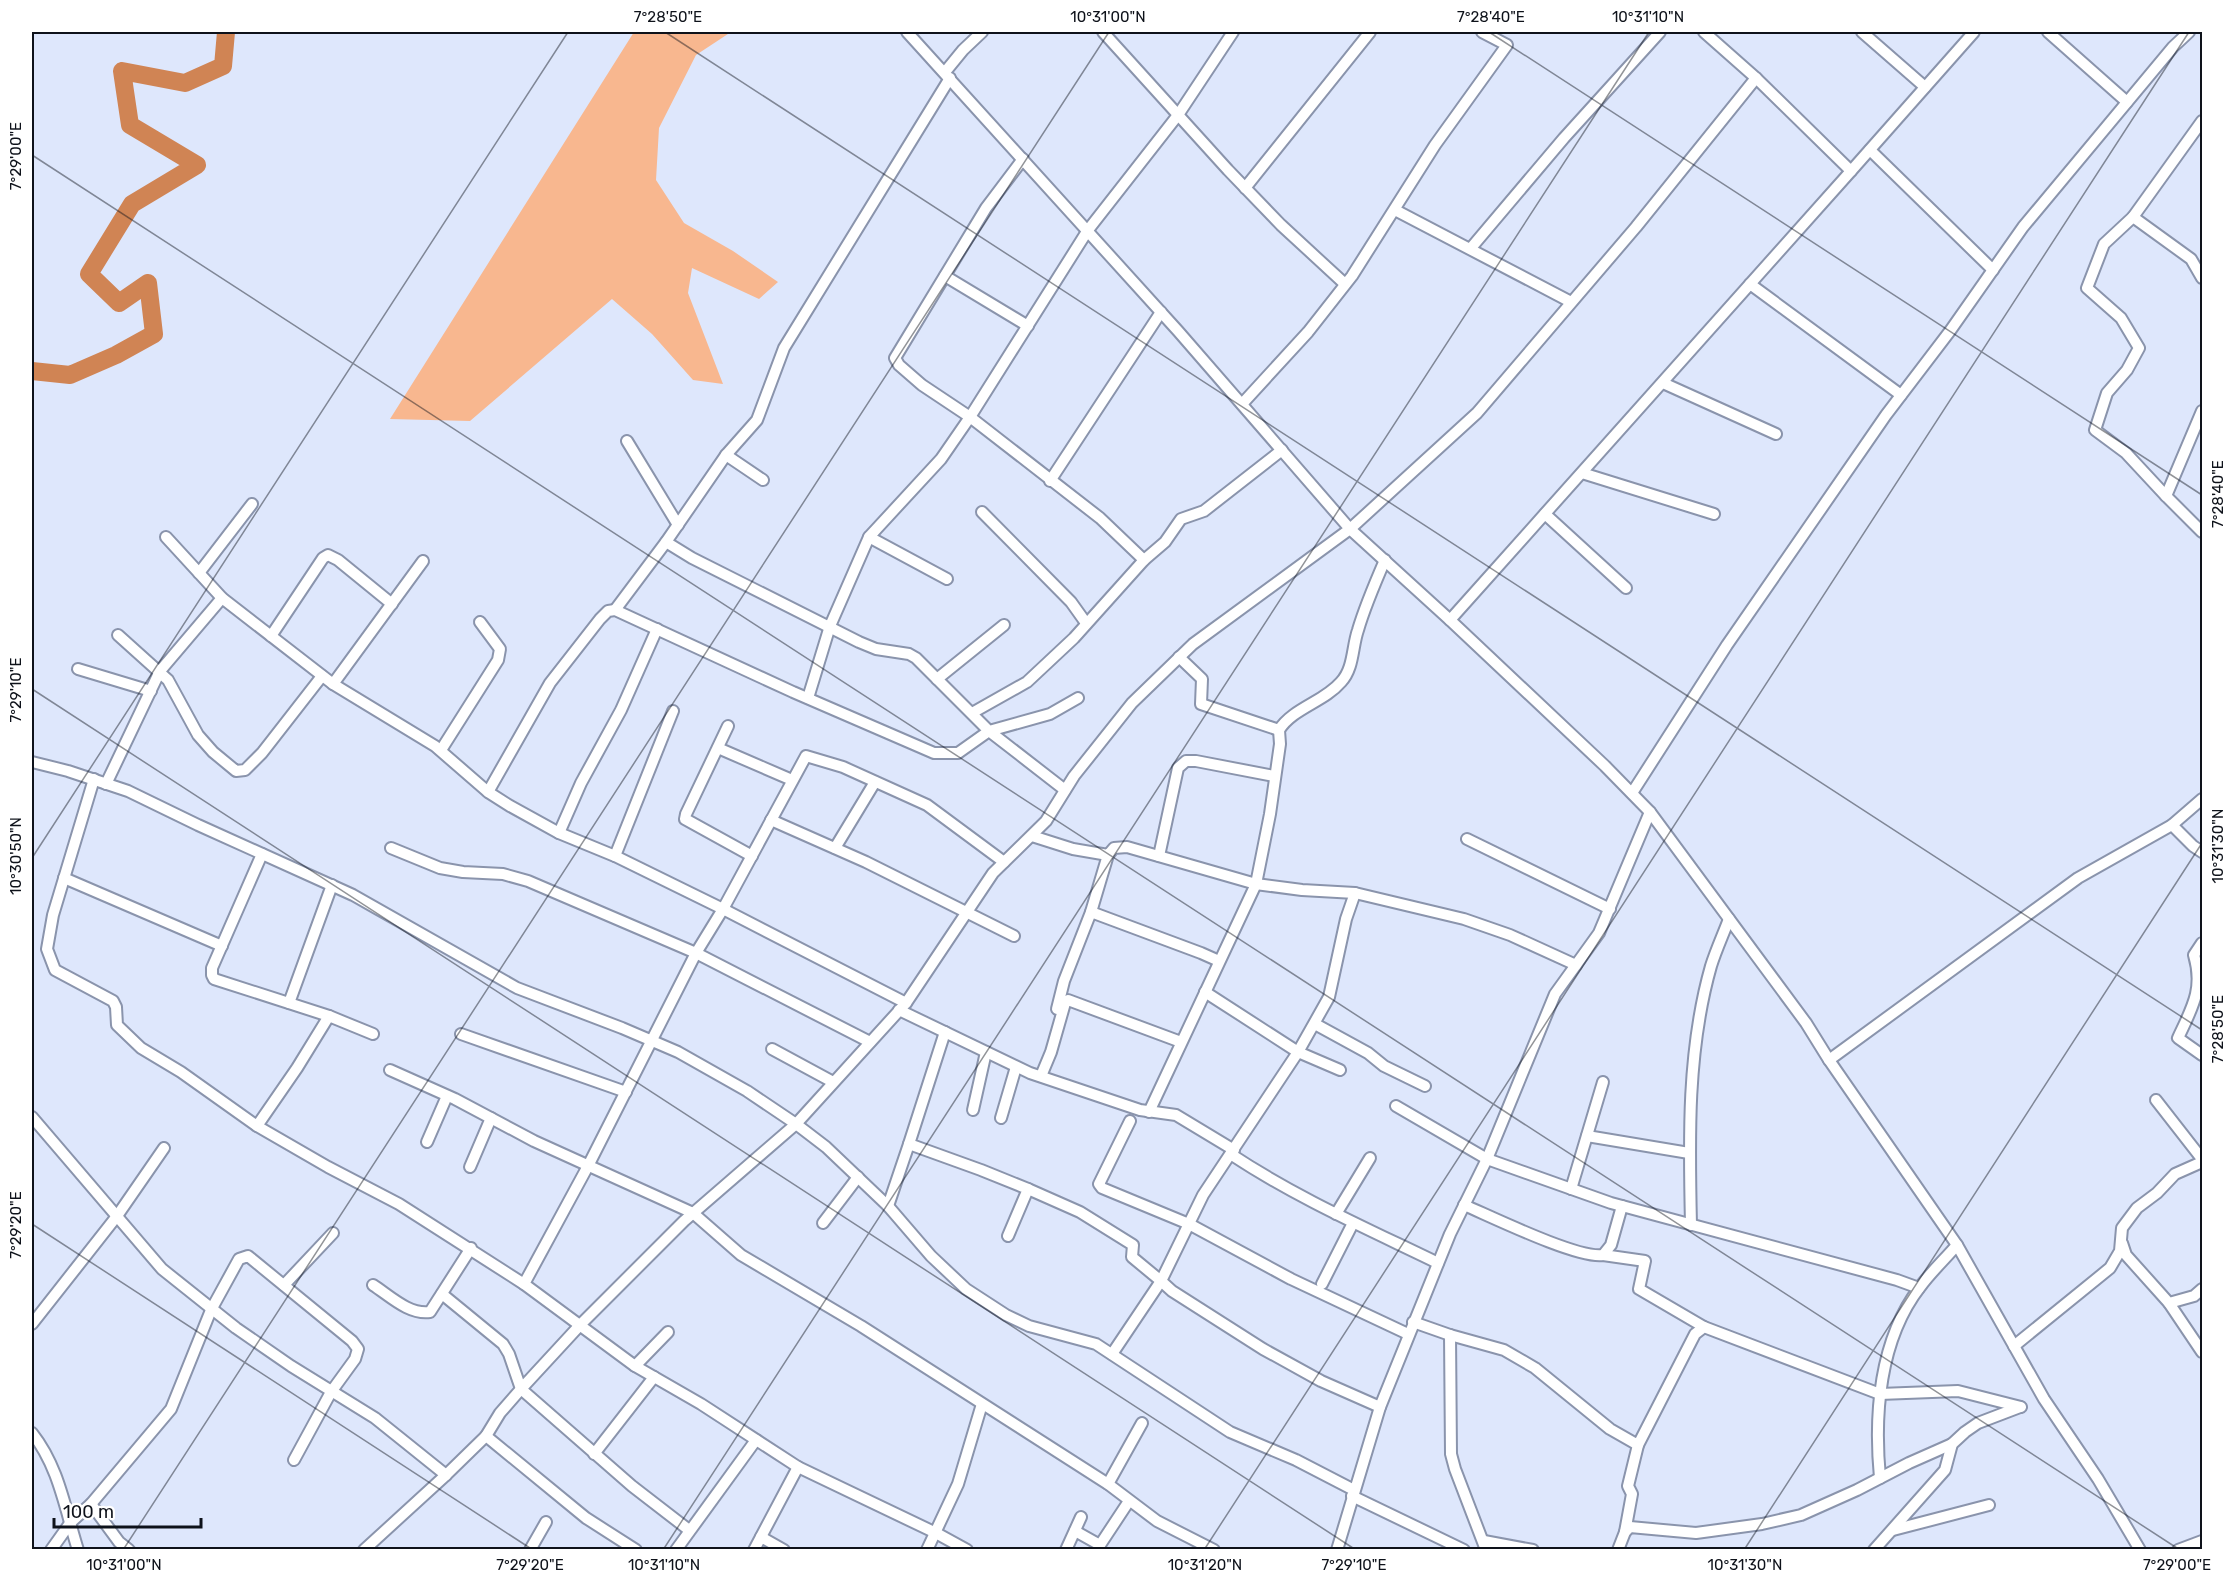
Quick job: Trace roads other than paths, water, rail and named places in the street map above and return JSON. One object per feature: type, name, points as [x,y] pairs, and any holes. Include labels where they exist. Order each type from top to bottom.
[{"type":"street","points":[[907,32],[1088,230],[1350,529],[1450,620],[1650,812],[1806,1023],[1957,1245],[2044,1399],[2098,1479],[2140,1550]]},
{"type":"street","points":[[615,610],[666,542],[726,455],[757,420],[784,348],[947,75],[963,50],[982,32]]},
{"type":"street","points":[[1103,32],[1245,188],[1345,284]]},
{"type":"street","points":[[808,698],[830,626],[869,537],[941,459],[1088,230],[1178,115],[1233,32]]},
{"type":"street","points":[[1245,188],[1370,32]]},
{"type":"street","points":[[1242,404],[1308,332],[1345,284],[1435,145],[1507,45],[1482,32]]},
{"type":"street","points":[[1471,248],[1564,138],[1660,32]]},
{"type":"street","points":[[1704,32],[1756,78],[1851,171]]},
{"type":"street","points":[[1862,32],[1925,87]]},
{"type":"street","points":[[1450,620],[1974,32]]},
{"type":"street","points":[[2048,32],[2127,102]]},
{"type":"street","points":[[1632,793],[1727,645],[1901,395],[1950,331],[2023,227],[2173,47],[2189,32]]},
{"type":"street","points":[[368,1548],[486,1436],[500,1413],[581,1324],[693,1213],[796,1124],[902,1006],[993,873],[1032,837],[1055,809],[1065,790],[1132,703],[1193,644],[1350,529],[1477,412],[1636,227],[1756,78]]},
{"type":"street","points":[[2202,121],[2133,217],[2104,244],[2087,288],[2121,318],[2139,348],[2127,370],[2107,393],[2095,430],[2126,453],[2202,532]]},
{"type":"street","points":[[1870,150],[1993,270]]},
{"type":"street","points":[[1023,159],[986,208],[895,358],[899,365],[922,385],[970,417],[1100,518],[1144,560]]},
{"type":"street","points":[[1395,210],[1571,302]]},
{"type":"street","points":[[2133,217],[2191,259],[2201,270]]},
{"type":"street","points":[[945,276],[1028,326]]},
{"type":"street","points":[[1750,284],[1901,395]]},
{"type":"street","points":[[1050,481],[1161,312]]},
{"type":"street","points":[[1662,383],[1776,434]]},
{"type":"street","points":[[2166,496],[2202,415]]},
{"type":"street","points":[[627,441],[678,525]]},
{"type":"street","points":[[972,713],[1027,682],[1074,638],[1144,560],[1165,542],[1181,519],[1204,511],[1282,450]]},
{"type":"street","points":[[726,455],[763,480]]},
{"type":"street","points":[[1582,473],[1714,513]]},
{"type":"street","points":[[199,573],[252,504]]},
{"type":"street","points":[[982,512],[1071,602],[1086,623]]},
{"type":"street","points":[[1545,514],[1626,588]]},
{"type":"street","points":[[166,537],[222,598],[333,684],[441,750],[488,792],[559,832],[615,856],[723,909],[902,1006],[945,1032],[1016,1067],[1149,1112],[1176,1115],[1263,1175],[1353,1223],[1438,1263]]},
{"type":"street","points":[[869,537],[947,579]]},
{"type":"street","points":[[666,542],[692,558],[876,649],[909,654],[916,658],[989,731],[1065,790]]},
{"type":"street","points":[[271,636],[323,558],[328,555],[338,560],[392,604]]},
{"type":"street","points":[[1149,1112],[1256,884],[1270,814],[1280,744],[1279,730],[1291,717],[1341,683],[1347,674],[1357,632],[1385,560]]},
{"type":"street","points":[[333,684],[423,561]]},
{"type":"street","points":[[106,784],[160,671],[222,598]]},
{"type":"street","points":[[488,792],[550,683],[608,610],[615,610],[934,753],[957,753],[989,731],[1050,714],[1078,698]]},
{"type":"street","points":[[441,750],[498,660],[501,649],[480,622]]},
{"type":"street","points":[[938,679],[1004,625]]},
{"type":"street","points":[[559,832],[581,783],[621,710],[657,629]]},
{"type":"street","points":[[118,635],[168,680],[198,735],[213,752],[236,771],[245,770],[262,753],[322,676]]},
{"type":"street","points":[[1179,657],[1202,679],[1201,704],[1279,730]]},
{"type":"street","points":[[78,669],[151,691]]},
{"type":"street","points":[[615,856],[673,711]]},
{"type":"street","points":[[728,726],[685,819],[752,856]]},
{"type":"street","points":[[718,748],[792,780]]},
{"type":"street","points":[[524,1284],[588,1166],[696,953],[723,909],[806,756],[843,767],[927,805],[1004,862]]},
{"type":"street","points":[[1159,856],[1178,768],[1186,761],[1274,776]]},
{"type":"street","points":[[32,762],[128,791],[353,895],[517,988],[678,1052],[747,1091],[826,1147],[888,1206],[931,1256],[966,1289],[1006,1315],[1029,1326],[1087,1341],[1112,1354],[1230,1432],[1296,1460],[1353,1493],[1464,1550]]},
{"type":"street","points":[[94,780],[53,915],[47,949],[55,970],[113,1002],[116,1007],[117,1025],[141,1048],[181,1072],[257,1126],[399,1204],[471,1248],[581,1324],[636,1366],[798,1467],[967,1550]]},
{"type":"street","points":[[835,848],[875,782]]},
{"type":"street","points":[[1829,1060],[2078,878],[2172,825],[2202,799]]},
{"type":"street","points":[[1337,1550],[1380,1407],[1438,1263],[1487,1159],[1555,994],[1599,933],[1650,812]]},
{"type":"street","points":[[771,820],[835,848],[1014,936]]},
{"type":"street","points":[[2172,825],[2202,852]]},
{"type":"street","points":[[1032,837],[1073,849],[1108,855]]},
{"type":"street","points":[[1467,839],[1610,909]]},
{"type":"street","points":[[1057,1010],[1064,981],[1091,912],[1108,855],[1114,848],[1127,847],[1256,884],[1302,890],[1355,893],[1464,919],[1510,935],[1576,965]]},
{"type":"street","points":[[391,848],[440,868],[463,872],[503,874],[528,881],[696,953],[870,1042]]},
{"type":"street","points":[[262,854],[212,968],[214,979],[289,1002],[373,1034]]},
{"type":"street","points":[[64,878],[222,946]]},
{"type":"street","points":[[289,1002],[332,885]]},
{"type":"street","points":[[1112,1354],[1161,1281],[1203,1195],[1233,1153],[1316,1024],[1329,997],[1346,918],[1355,893]]},
{"type":"street","points":[[1091,912],[1219,961]]},
{"type":"street","points":[[1691,1225],[1689,1153],[1691,1082],[1702,1003],[1712,964],[1730,919]]},
{"type":"street","points":[[2202,943],[2194,955],[2199,972],[2195,1002],[2178,1038],[2202,1054]]},
{"type":"street","points":[[1205,992],[1298,1052],[1340,1070]]},
{"type":"street","points":[[1041,1076],[1051,1052],[1065,1002],[1068,1000],[1181,1042]]},
{"type":"street","points":[[257,1126],[303,1060],[329,1016]]},
{"type":"street","points":[[1316,1024],[1368,1053],[1384,1066],[1425,1086]]},
{"type":"street","points":[[888,1206],[945,1032]]},
{"type":"street","points":[[461,1034],[626,1092]]},
{"type":"street","points":[[772,1049],[833,1082]]},
{"type":"street","points":[[973,1110],[986,1052]]},
{"type":"street","points":[[1001,1118],[1016,1067]]},
{"type":"street","points":[[390,1070],[447,1096],[534,1141],[693,1213],[741,1255],[861,1326],[1108,1484],[1157,1521],[1214,1550]]},
{"type":"street","points":[[1571,1189],[1603,1082]]},
{"type":"street","points":[[427,1142],[447,1096]]},
{"type":"street","points":[[2014,1346],[2109,1268],[2120,1251],[2122,1228],[2137,1208],[2157,1193],[2175,1174],[2202,1160],[2156,1100]]},
{"type":"street","points":[[1396,1106],[1487,1159],[1571,1189],[1622,1206],[1897,1280],[1919,1288]]},
{"type":"street","points":[[32,1117],[162,1269],[212,1310],[331,1392],[375,1418],[446,1475]]},
{"type":"street","points":[[470,1167],[491,1118]]},
{"type":"street","points":[[1130,1121],[1099,1184],[1102,1188],[1189,1224],[1291,1279],[1408,1334]]},
{"type":"street","points":[[1587,1136],[1689,1153]]},
{"type":"street","points":[[909,1144],[981,1170],[1080,1212],[1133,1245],[1132,1257],[1172,1291],[1263,1349],[1321,1381],[1380,1407]]},
{"type":"street","points":[[32,1324],[117,1216],[164,1148]]},
{"type":"street","points":[[1336,1214],[1370,1158]]},
{"type":"street","points":[[823,1223],[858,1177]]},
{"type":"street","points":[[1008,1236],[1028,1190]]},
{"type":"street","points":[[1464,1205],[1572,1250],[1598,1256],[1645,1261],[1640,1289],[1704,1327],[1880,1394],[1958,1391],[2021,1407],[1978,1423],[1965,1431],[1952,1444],[1802,1515],[1762,1524],[1696,1533],[1630,1527],[1625,1532]]},
{"type":"street","points":[[1603,1255],[1611,1245],[1622,1206]]},
{"type":"street","points":[[1322,1284],[1353,1223]]},
{"type":"street","points":[[284,1285],[333,1233]]},
{"type":"street","points":[[2121,1241],[2126,1255],[2169,1303],[2202,1352]]},
{"type":"street","points":[[1880,1478],[1877,1446],[1880,1394],[1899,1323],[1919,1288],[1957,1245]]},
{"type":"street","points":[[373,1286],[413,1311],[430,1312],[471,1248]]},
{"type":"street","points":[[51,1550],[71,1522],[91,1504],[171,1409],[212,1310],[239,1259],[243,1256],[248,1256],[284,1285],[352,1341],[358,1349],[355,1359],[331,1392],[294,1460]]},
{"type":"street","points":[[2169,1303],[2194,1296],[2202,1289]]},
{"type":"street","points":[[442,1294],[503,1344],[509,1354],[521,1389],[632,1486],[690,1530]]},
{"type":"street","points":[[1413,1322],[1504,1350],[1535,1368],[1610,1429],[1638,1445]]},
{"type":"street","points":[[1618,1550],[1625,1532],[1632,1494],[1628,1486],[1638,1445],[1695,1334],[1704,1327]]},
{"type":"street","points":[[636,1366],[668,1332]]},
{"type":"street","points":[[1450,1335],[1451,1454],[1455,1469],[1485,1545],[1533,1550]]},
{"type":"street","points":[[594,1454],[654,1377]]},
{"type":"street","points":[[927,1550],[958,1484],[982,1404]]},
{"type":"street","points":[[1108,1484],[1142,1423]]},
{"type":"street","points":[[32,1433],[52,1464],[78,1550]]},
{"type":"street","points":[[486,1436],[586,1518],[636,1550]]},
{"type":"street","points":[[676,1550],[756,1440]]},
{"type":"street","points":[[1874,1550],[1944,1470],[1952,1444]]},
{"type":"street","points":[[754,1550],[798,1467]]},
{"type":"street","points":[[1075,1531],[1100,1545],[1129,1501]]},
{"type":"street","points":[[91,1504],[119,1542],[129,1550]]},
{"type":"street","points":[[1892,1530],[1989,1505]]},
{"type":"street","points":[[1066,1550],[1081,1517]]},
{"type":"street","points":[[530,1550],[546,1522]]},
{"type":"street","points":[[761,1538],[784,1550]]},
{"type":"street","points":[[2178,1550],[2202,1541]]},
{"type":"waterway","points":[[32,371],[70,375],[116,355],[154,334],[148,283],[119,303],[89,274],[132,204],[197,165],[130,125],[122,71],[185,83],[223,66],[226,32]]}]
